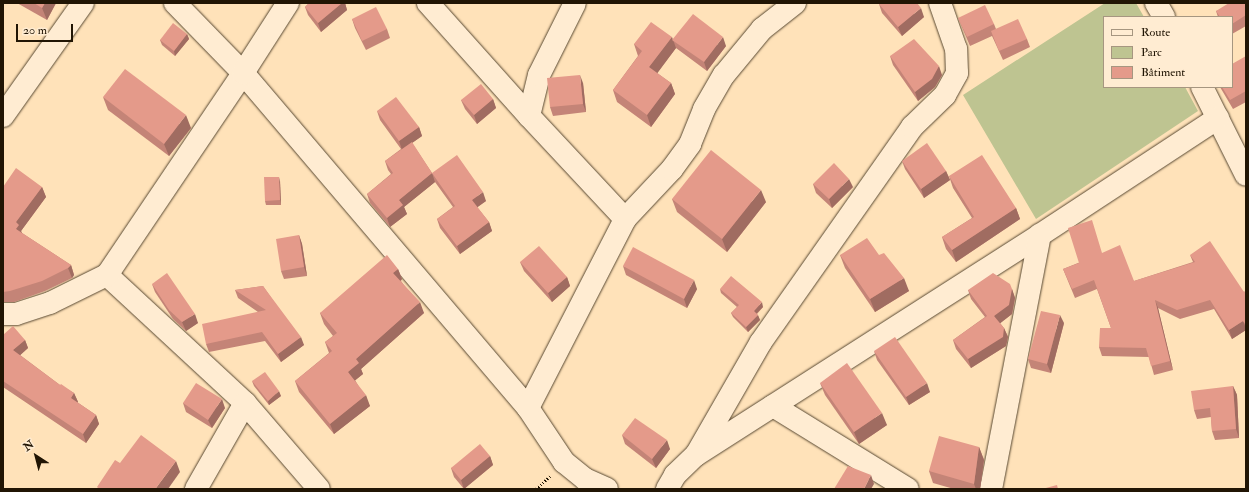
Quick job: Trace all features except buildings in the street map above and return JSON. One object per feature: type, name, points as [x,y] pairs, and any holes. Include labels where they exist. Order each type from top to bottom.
[{"type":"street","points":[[3,116],[83,3]]},
{"type":"street","points":[[175,3],[243,73],[528,408],[564,462],[586,479],[607,489]]},
{"type":"street","points":[[3,314],[16,314],[50,304],[107,275],[243,73],[288,3]]},
{"type":"street","points":[[428,3],[529,116],[625,219]]},
{"type":"street","points":[[529,116],[539,76],[575,3]]},
{"type":"street","points":[[528,408],[625,219],[672,169],[690,144],[704,109],[724,75],[762,29],[796,3]]},
{"type":"street","points":[[696,455],[760,342],[912,127],[945,95],[957,73],[956,49],[940,3]]},
{"type":"street","points":[[1156,3],[1163,16]]},
{"type":"street","points":[[505,89],[539,76]]},
{"type":"street","points":[[1203,88],[1246,175]]},
{"type":"street","points":[[667,489],[676,475],[696,455],[1040,235],[1218,118]]},
{"type":"street","points":[[991,489],[1040,235]]},
{"type":"street","points":[[107,275],[245,403],[319,489]]},
{"type":"street","points":[[196,489],[245,403]]},
{"type":"street","points":[[773,406],[908,489]]},
{"type":"green space","points":[[1105,3],[1136,3],[1143,16],[1103,16],[1103,88],[1186,88],[1198,111],[1036,219],[963,95]]}]
